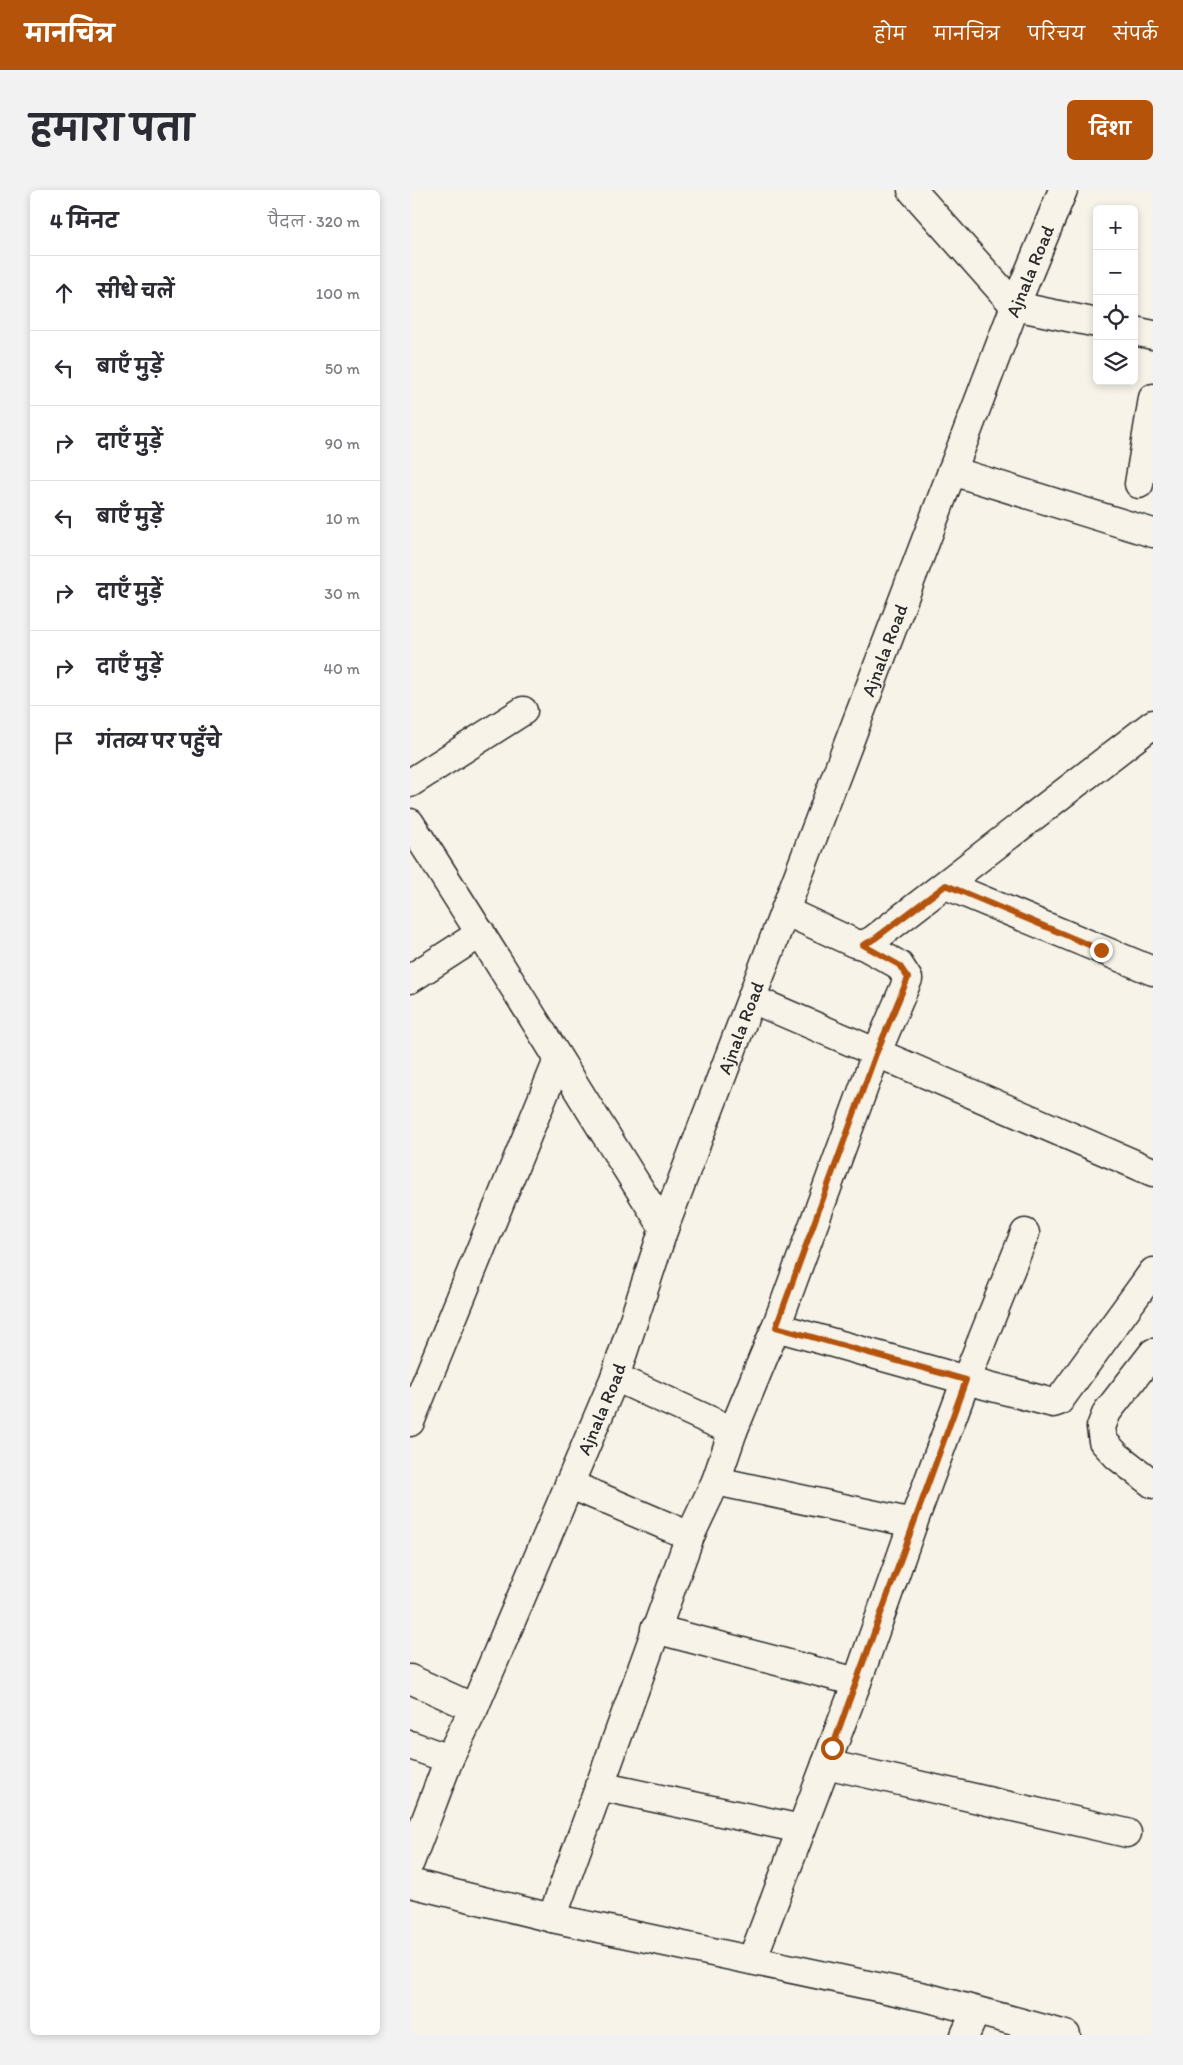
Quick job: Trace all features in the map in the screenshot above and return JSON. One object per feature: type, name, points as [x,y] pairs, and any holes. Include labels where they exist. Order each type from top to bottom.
[{"type":"main road","points":[[912,190],[1016,306],[1093,322]]},
{"type":"main road","name":"Ajnala Road","points":[[410,1862],[449,1759],[474,1708],[615,1377],[664,1228],[952,472],[1063,190]]},
{"type":"main road","points":[[1138,332],[1153,335]]},
{"type":"main road","points":[[1139,484],[1153,398]]},
{"type":"main road","points":[[952,472],[1153,533]]},
{"type":"main road","points":[[410,783],[523,711]]},
{"type":"main road","points":[[863,945],[873,940],[946,885],[1153,724]]},
{"type":"main road","points":[[410,822],[482,933],[558,1060],[664,1228]]},
{"type":"main road","points":[[946,885],[1153,972]]},
{"type":"main road","points":[[552,1918],[690,1536],[716,1482],[733,1431],[776,1327],[876,1054],[908,978],[899,965],[863,945],[844,939],[785,911]]},
{"type":"main road","points":[[410,979],[482,933]]},
{"type":"main road","points":[[752,999],[1153,1172]]},
{"type":"main road","points":[[410,1422],[558,1060]]},
{"type":"main road","points":[[752,1960],[857,1682],[912,1523],[966,1380],[1025,1233]]},
{"type":"main road","points":[[776,1327],[966,1380],[1053,1402],[1059,1401],[1153,1272]]},
{"type":"main road","points":[[1153,1353],[1107,1412],[1101,1426],[1104,1441],[1117,1456],[1153,1484]]},
{"type":"main road","points":[[615,1377],[733,1431]]},
{"type":"main road","points":[[716,1482],[912,1523]]},
{"type":"main road","points":[[569,1484],[690,1536]]},
{"type":"main road","points":[[655,1629],[857,1682]]},
{"type":"main road","points":[[410,1679],[474,1708]]},
{"type":"main road","points":[[410,1745],[449,1759]]},
{"type":"main road","points":[[826,1764],[1127,1832]]},
{"type":"main road","points":[[600,1786],[801,1829]]},
{"type":"main road","points":[[410,1883],[552,1918],[929,1998],[970,2023],[1066,2035]]},
{"type":"route","points":[[832,1748],[912,1523],[966,1380],[776,1327],[876,1054],[908,978],[905,971],[899,965],[863,945],[873,940],[946,885],[1101,950]]}]
